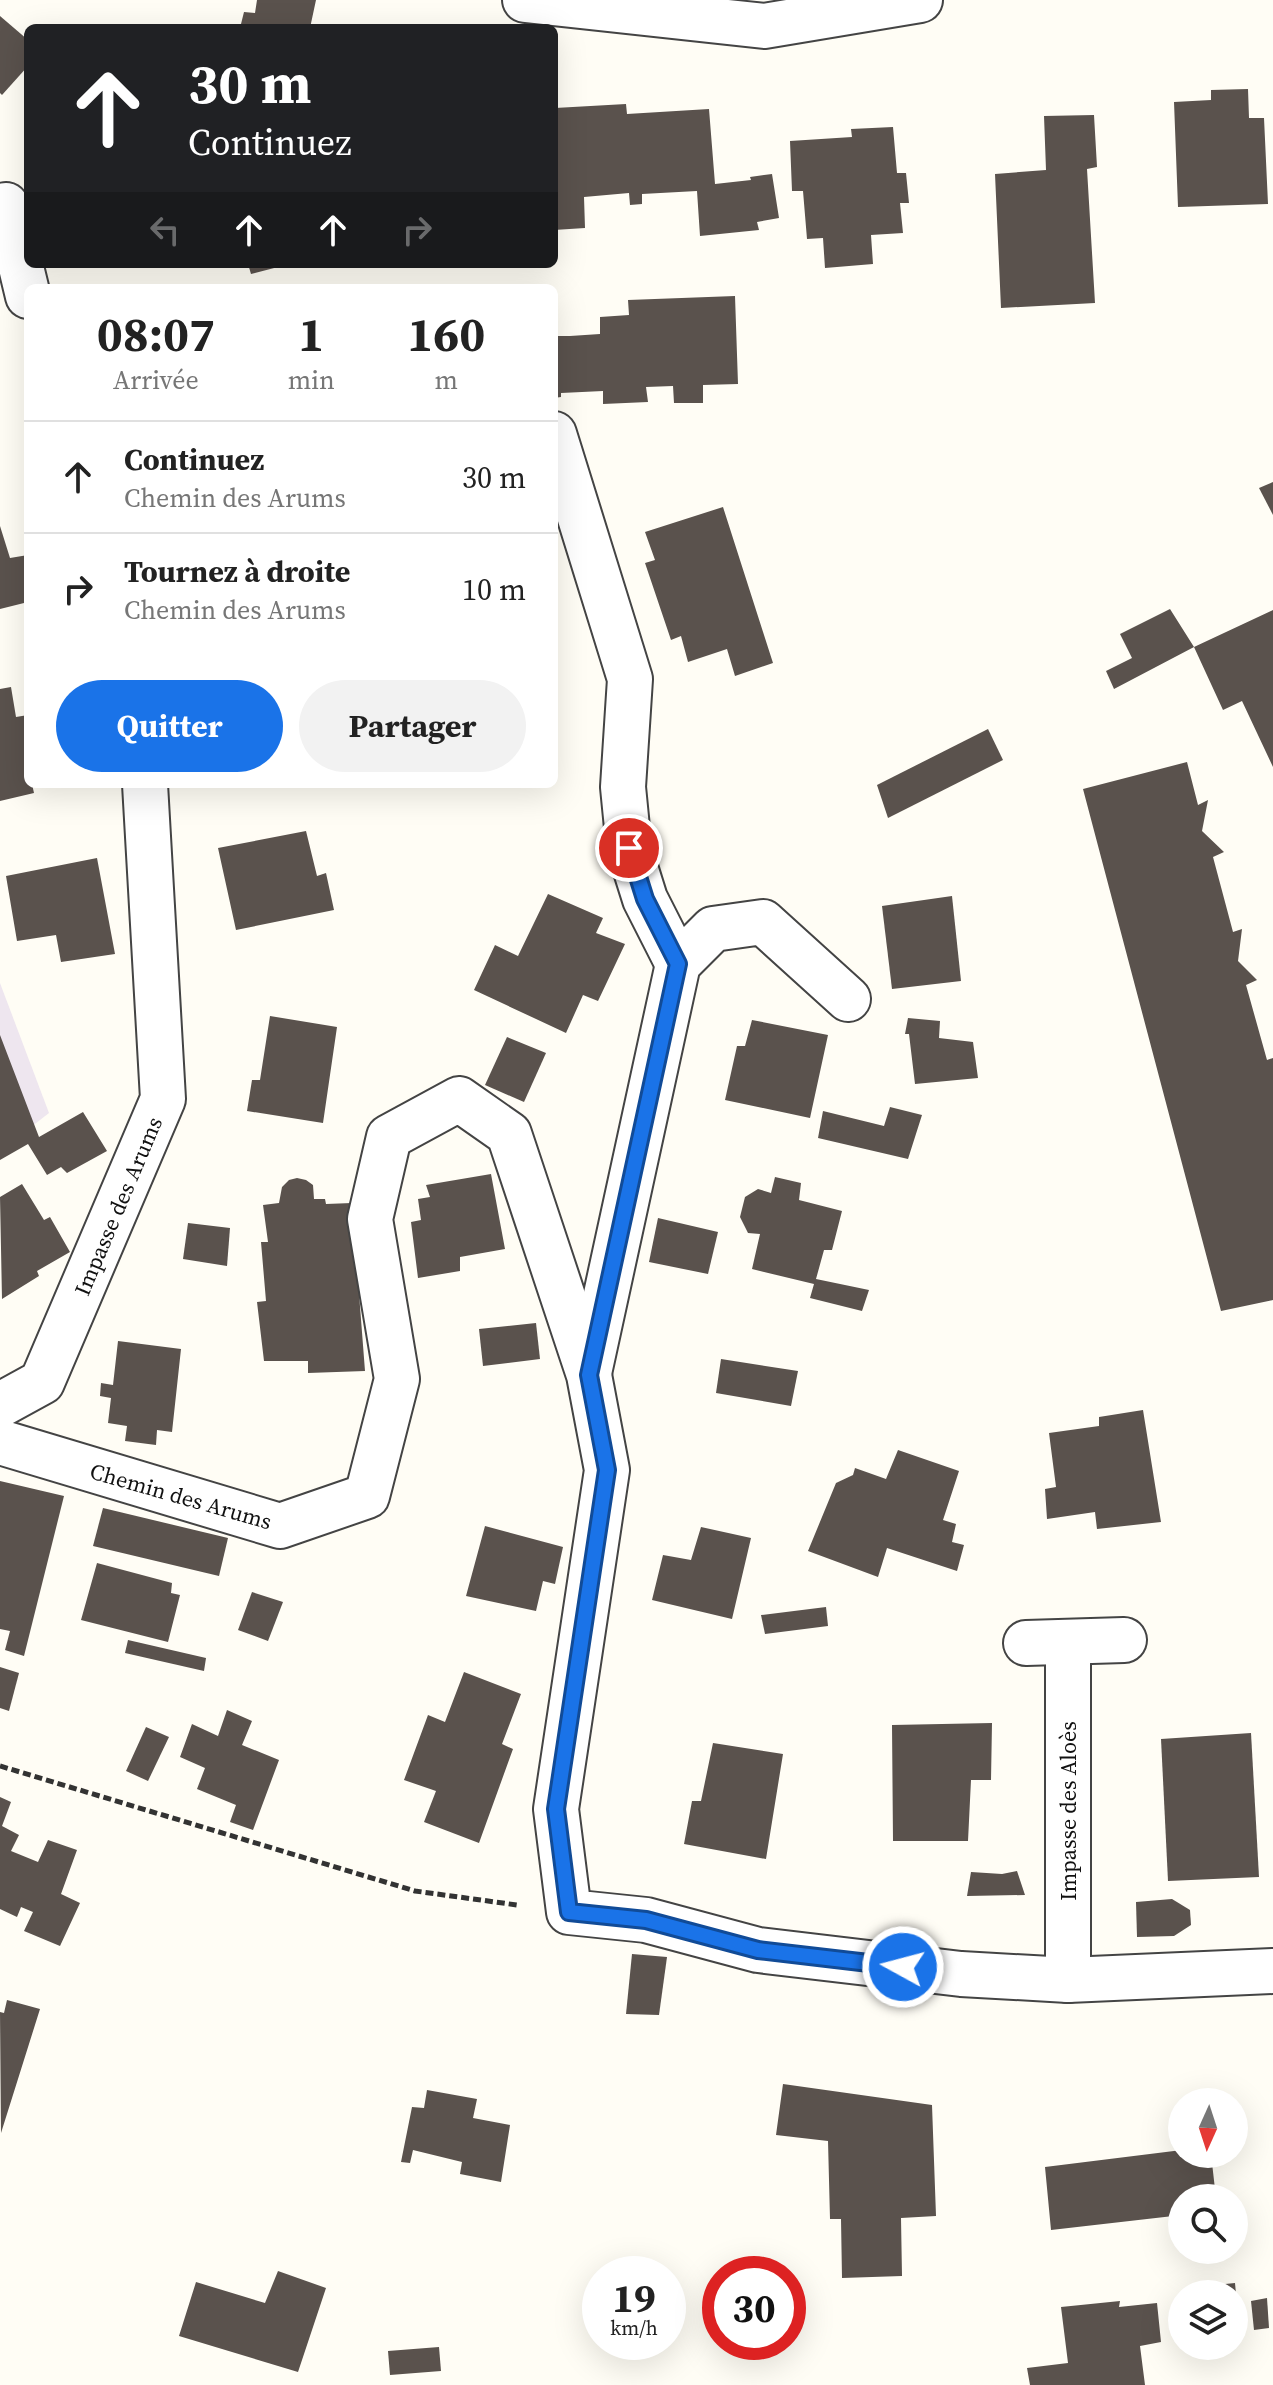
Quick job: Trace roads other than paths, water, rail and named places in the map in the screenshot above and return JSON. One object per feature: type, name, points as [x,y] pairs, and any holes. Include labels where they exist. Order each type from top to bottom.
[{"type":"street","points":[[525,0],[764,26],[920,0]]},
{"type":"street","points":[[6,205],[25,284]]},
{"type":"street","points":[[558,447],[630,679],[623,787],[629,848],[645,899],[678,964],[713,929],[763,922],[848,999]]},
{"type":"street","name":"Impasse des Arums","points":[[0,1405],[42,1382],[163,1099],[145,788]]},
{"type":"street","name":"Chemin des Arums","points":[[589,1375],[678,964]]},
{"type":"street","name":"Chemin des Arums","points":[[0,1442],[280,1526],[367,1496],[397,1379],[370,1219],[385,1151],[389,1137],[459,1099],[509,1134],[589,1375],[607,1470],[556,1809],[569,1912],[646,1920],[758,1950],[961,1974],[1068,1980]]},
{"type":"street","name":"Impasse des Aloès","points":[[1068,1980],[1047,1642],[1124,1640]]},
{"type":"street","points":[[1068,1980],[1273,1971]]}]
